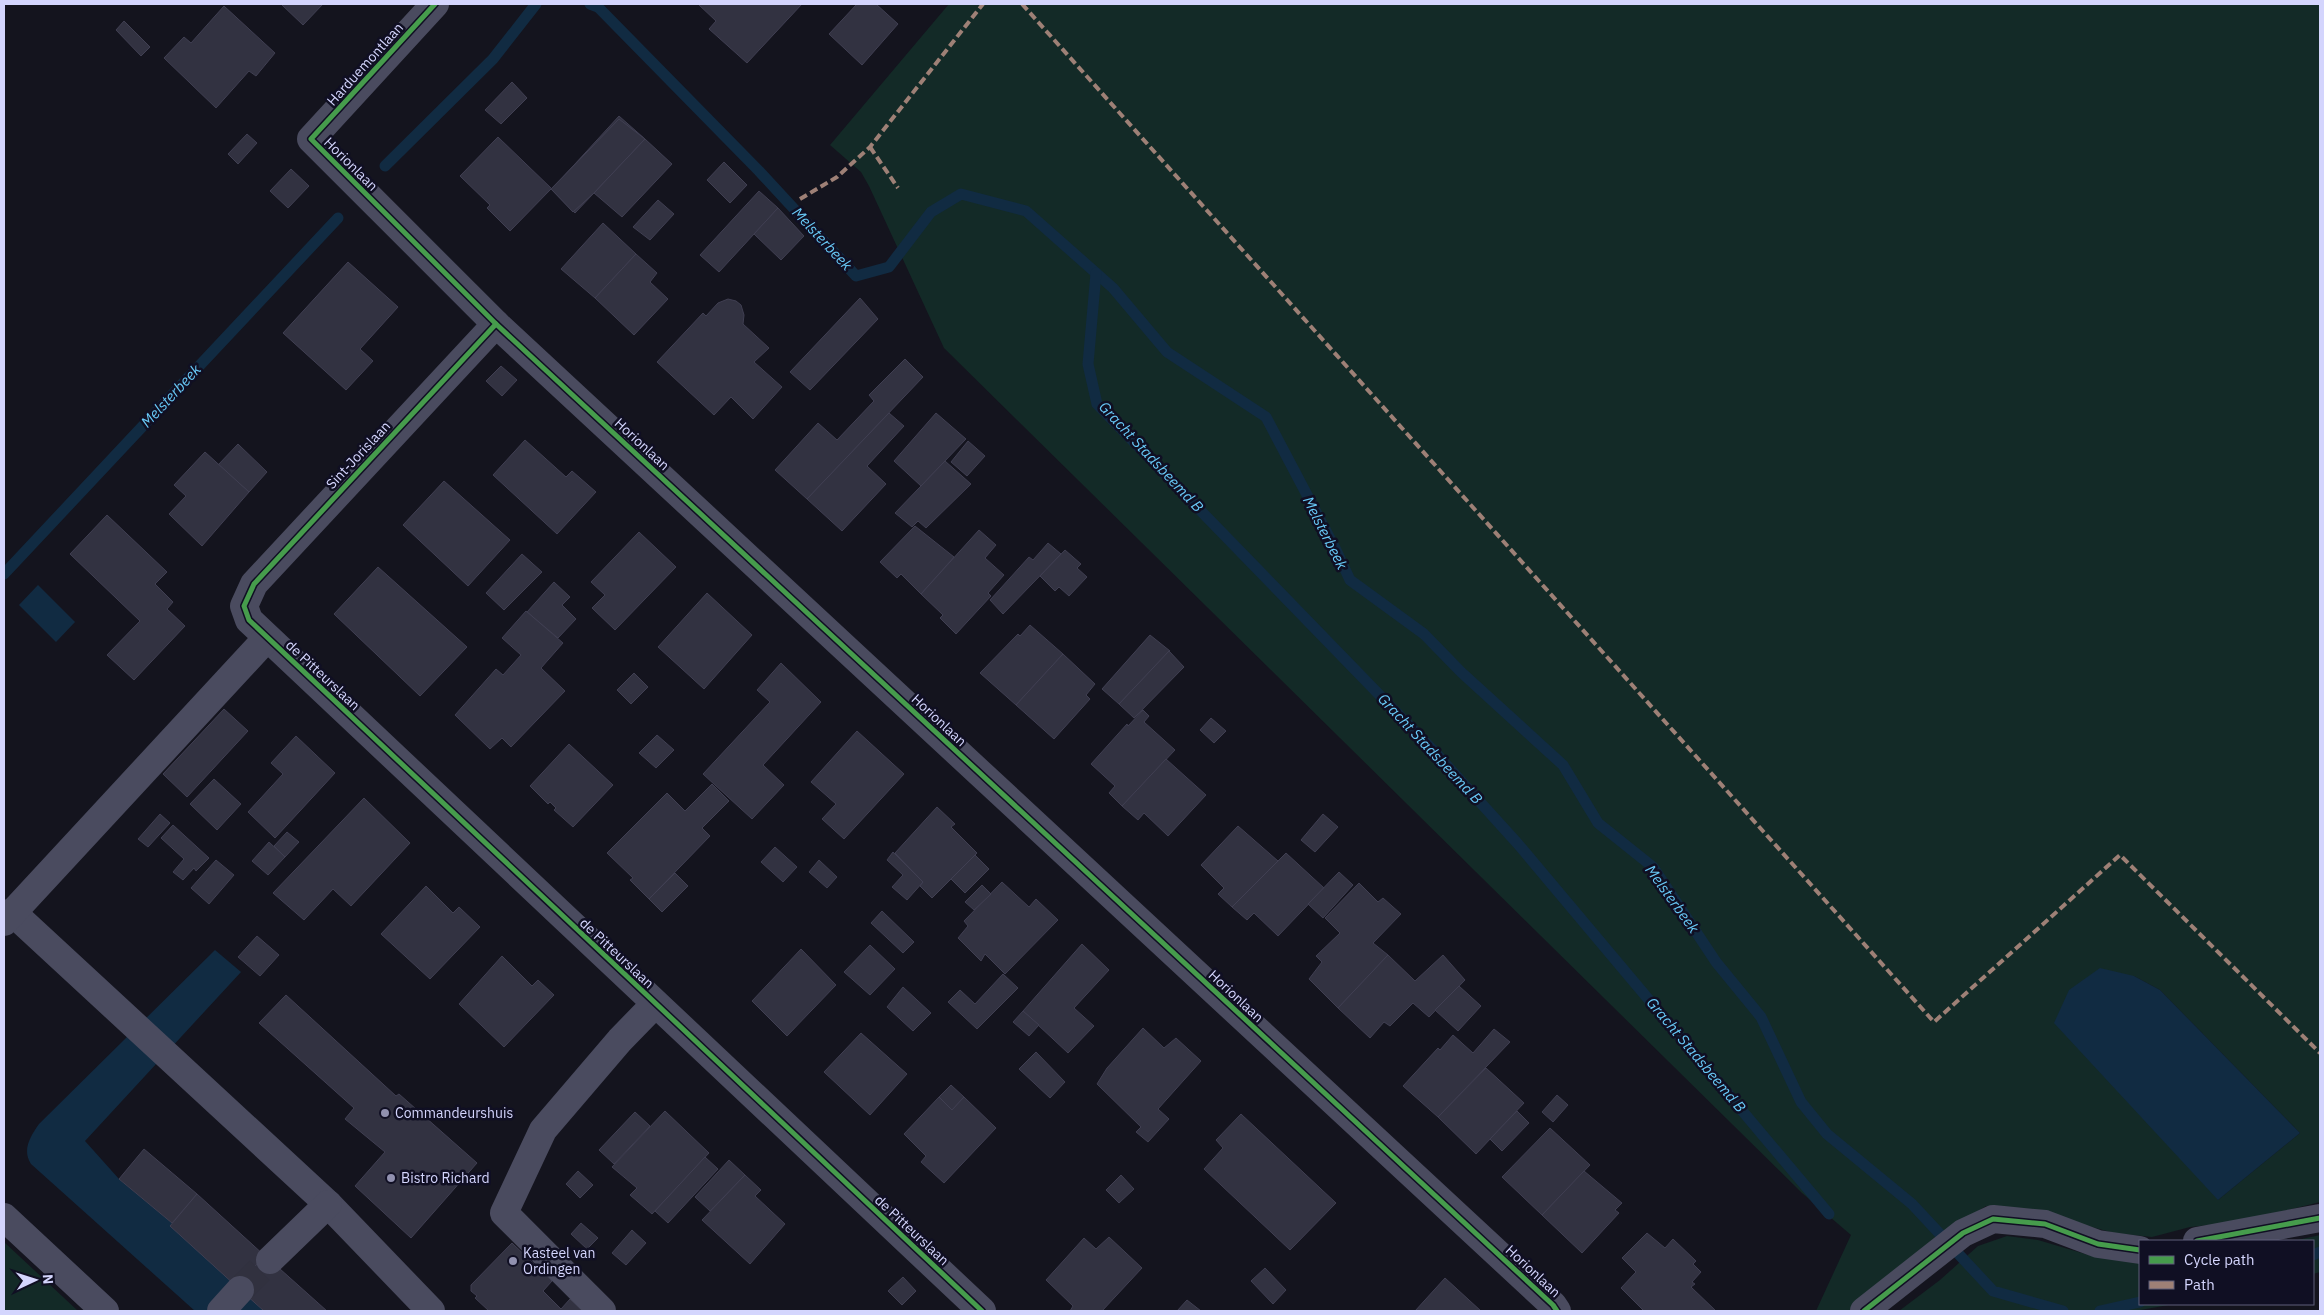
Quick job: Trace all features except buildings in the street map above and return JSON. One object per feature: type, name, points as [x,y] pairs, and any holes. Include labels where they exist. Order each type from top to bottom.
[{"type":"street","name":"Harduemontlaan","points":[[311,139],[435,4]]},
{"type":"street","name":"Horionlaan","points":[[311,139],[496,324],[1539,1292],[1557,1311]]},
{"type":"street","name":"Sint-Jorislaan","points":[[244,606],[254,584],[496,324]]},
{"type":"street","name":"de Pitteurslaan","points":[[244,606],[249,620],[267,638],[982,1311]]},
{"type":"street","points":[[267,638],[8,917],[168,1054],[328,1204],[420,1307]]},
{"type":"street","points":[[602,1311],[504,1213],[543,1130],[620,1040],[656,1004]]},
{"type":"street","points":[[270,1260],[328,1204]]},
{"type":"street","points":[[4,1217],[105,1311]]},
{"type":"street","points":[[1864,1311],[1963,1233],[1993,1218],[2045,1224],[2098,1244],[2139,1250]]},
{"type":"street","points":[[2202,1240],[2320,1218]]},
{"type":"street","points":[[220,1311],[240,1290]]},
{"type":"green space","points":[[949,4],[2320,4],[2320,1202],[2239,1222],[2190,1227],[2152,1237],[2114,1233],[2026,1209],[1986,1206],[1951,1228],[1855,1311],[1816,1311],[1851,1235],[1802,1193],[944,348],[869,186],[861,172],[830,145]],"holes":[[[2134,976],[2160,990],[2300,1133],[2218,1200]]]},
{"type":"green space","points":[[2320,1235],[2320,1272],[2314,1274],[2314,1240],[2298,1240]]},
{"type":"green space","points":[[2007,1236],[2038,1240],[2092,1256],[2139,1262],[2139,1305],[2168,1305],[2135,1311],[1899,1311],[1940,1280],[1978,1246]]},
{"type":"green space","points":[[4,1242],[78,1311],[4,1311]]},
{"type":"water","points":[[38,585],[75,622],[56,642],[19,605]]},
{"type":"water","points":[[215,950],[241,972],[85,1141],[119,1179],[172,1223],[171,1226],[264,1311],[195,1311],[31,1164],[27,1154],[30,1139],[39,1124]]},
{"type":"water","points":[[2100,968],[2134,976],[2160,990],[2300,1133],[2218,1200],[2054,1023],[2069,990]]},
{"type":"waterway","name":"Melsterbeek","points":[[385,166],[493,59],[536,4]]},
{"type":"waterway","name":"Melsterbeek","points":[[590,4],[598,7],[759,171],[856,276],[889,267],[931,212],[961,194],[1026,211],[1113,288],[1167,352],[1266,417],[1350,580],[1424,634],[1461,672],[1563,765],[1598,823],[1653,867],[1716,962],[1761,1017],[1801,1102],[1827,1134],[1912,1204],[1993,1291],[2063,1311]]},
{"type":"waterway","name":"Melsterbeek","points":[[4,574],[338,218]]},
{"type":"waterway","name":"Gracht Stadsbeemd B","points":[[1096,273],[1088,364],[1097,404],[1432,749],[1518,844],[1829,1214]]},
{"type":"waterway","name":"Melsterbeek","points":[[2314,1255],[2320,1252]]},
{"type":"waterway","name":"Melsterbeek","points":[[2100,1311],[2139,1302]]},
{"type":"tunnel","points":[[240,1290],[270,1260]]},
{"type":"marked path","points":[[800,199],[837,177],[870,147],[983,4]]},
{"type":"marked path","points":[[1022,4],[1934,1022],[2120,855],[2320,1053]]},
{"type":"marked path","points":[[870,147],[898,188]]},
{"type":"cycle path","points":[[435,4],[311,139],[496,324],[1553,1305],[1557,1311]]},
{"type":"cycle path","points":[[496,324],[254,584],[244,606],[249,620],[982,1311]]},
{"type":"cycle path","points":[[2202,1240],[2320,1218]]},
{"type":"cycle path","points":[[1864,1311],[1963,1233],[1993,1219],[2045,1224],[2098,1244],[2139,1250]]},
{"type":"place","name":"Commandeurshuis","points":[[385,1113]]},
{"type":"place","name":"Bistro Richard","points":[[391,1178]]},
{"type":"place","name":"Kasteel van Ordingen","points":[[513,1261]]}]
